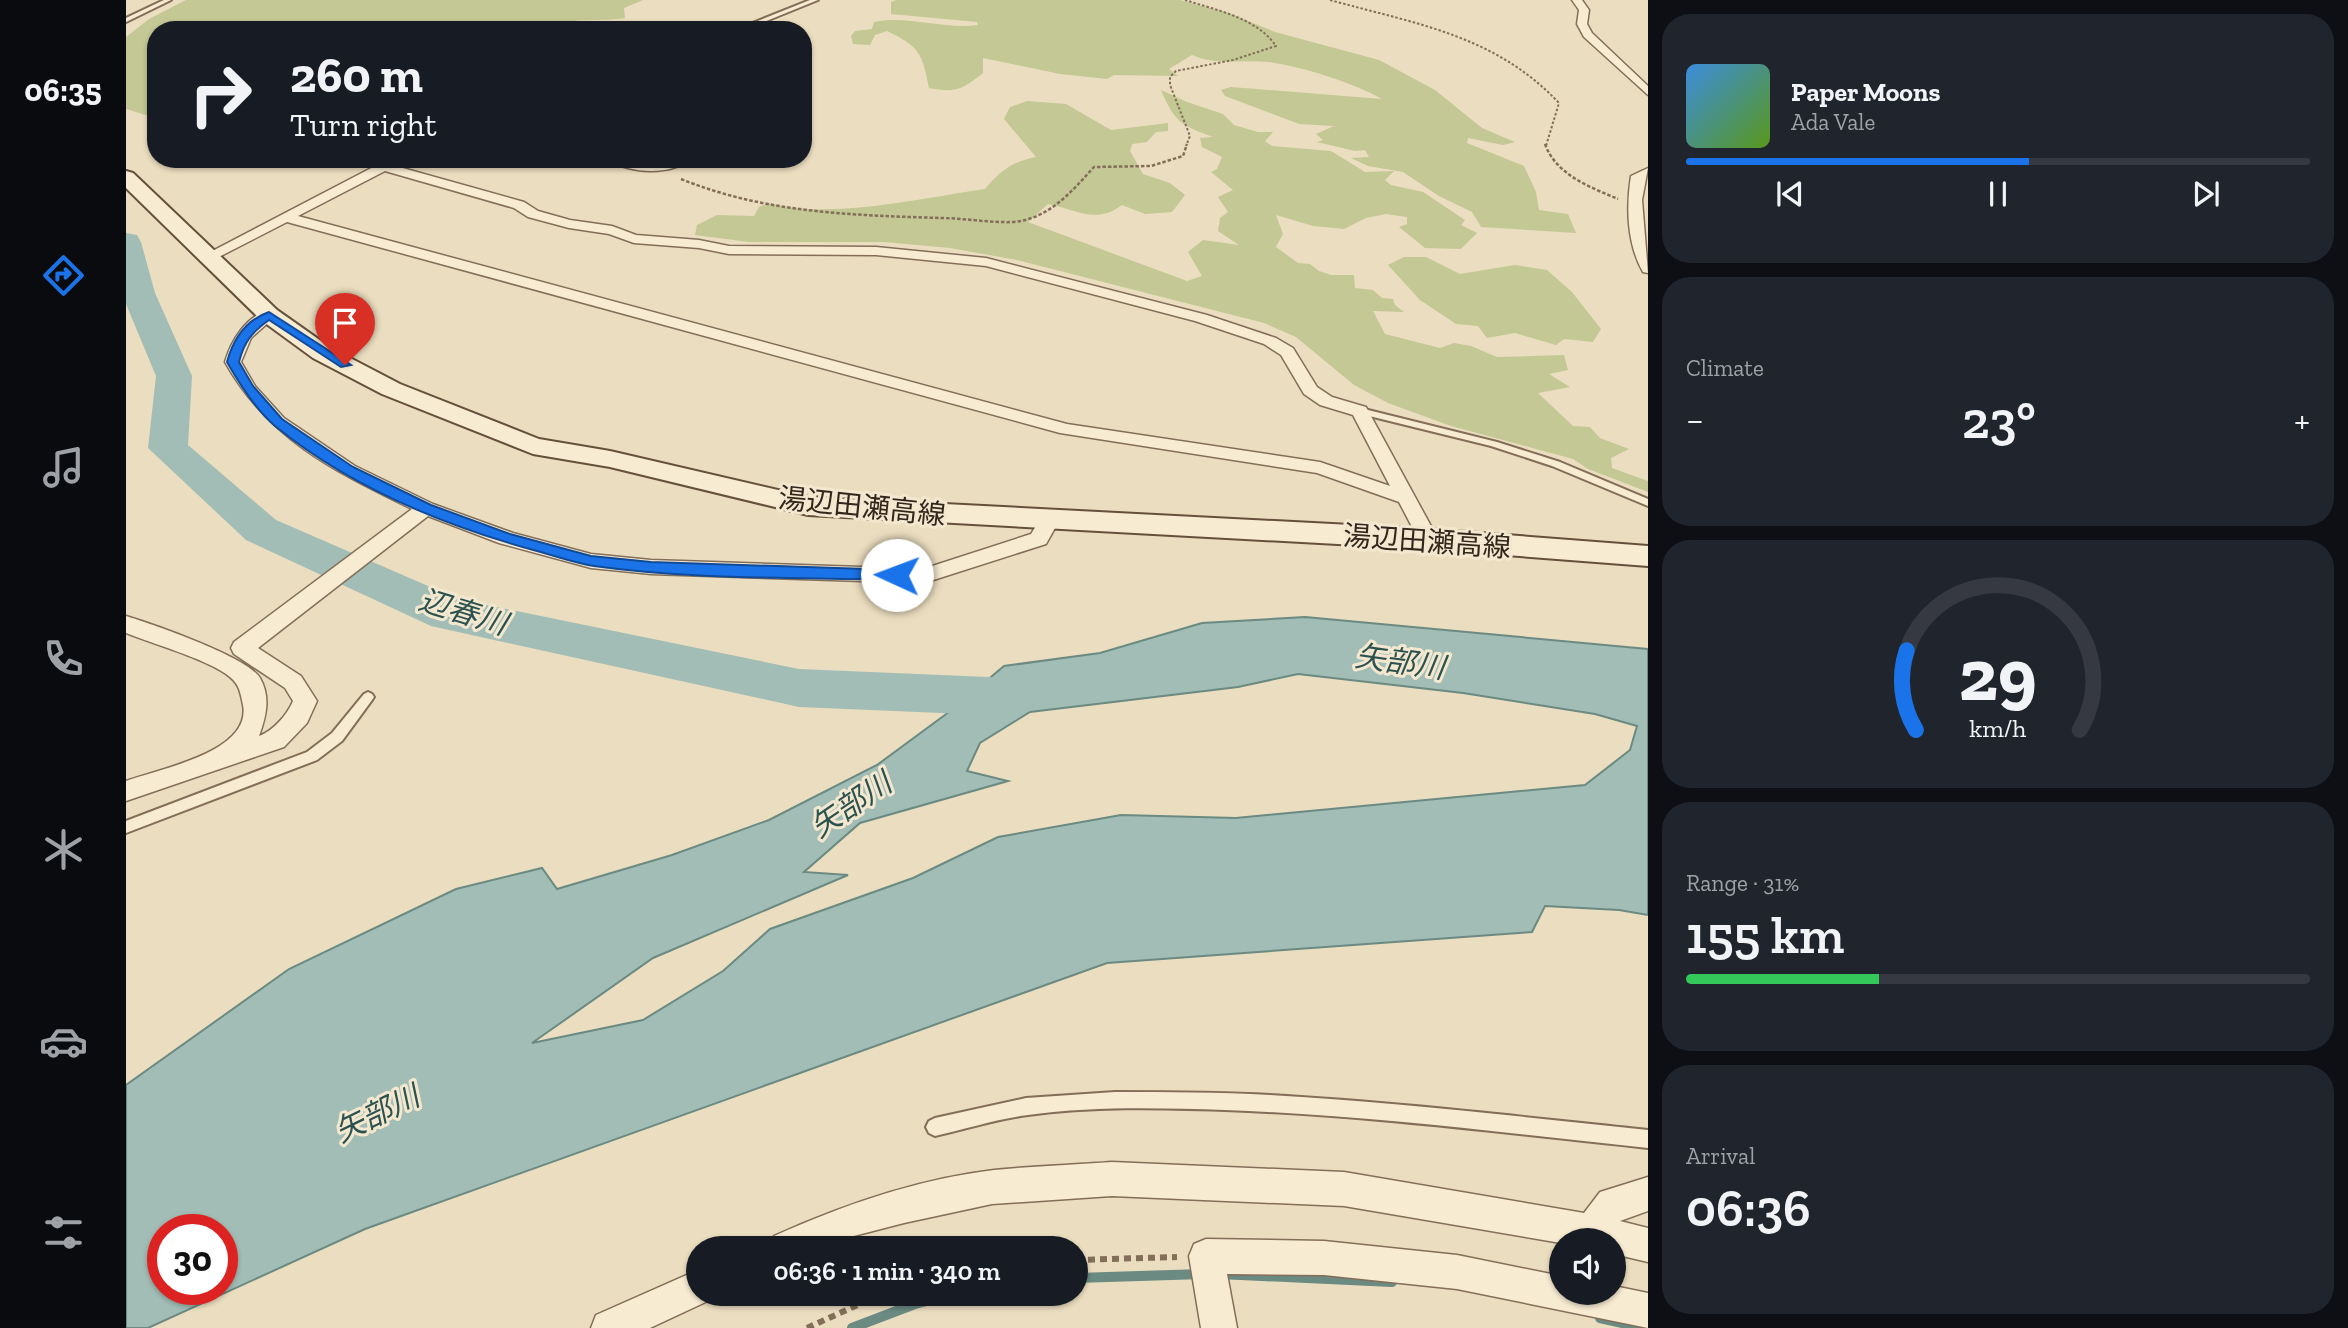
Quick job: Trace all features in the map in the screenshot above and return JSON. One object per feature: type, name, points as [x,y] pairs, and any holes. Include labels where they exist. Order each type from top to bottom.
[{"type":"main road","name":"湯辺田瀬高線","points":[[126,177],[206,258],[269,315],[322,352],[391,389],[533,446],[610,459],[808,506],[1049,521],[1428,539],[1648,556]]},
{"type":"street","points":[[1577,0],[1584,10],[1582,24],[1588,35],[1648,92]]},
{"type":"street","points":[[206,258],[289,218],[382,168]]},
{"type":"street","points":[[388,168],[519,205],[533,214],[569,224],[611,230],[634,239],[739,250],[876,251],[986,262],[1201,318],[1270,341],[1287,352],[1310,390],[1326,401],[1360,411],[1428,539]]},
{"type":"street","points":[[1648,172],[1638,176],[1633,202],[1635,233],[1648,269]]},
{"type":"street","points":[[289,218],[1066,429],[1320,468],[1406,498]]},
{"type":"street","points":[[269,315],[251,327],[238,344],[233,362],[248,388],[278,422],[348,470],[420,513],[591,561],[651,567],[924,576],[1039,539],[1049,521]]},
{"type":"street","points":[[126,791],[275,740],[299,716],[305,701],[293,682],[242,648],[420,513]]},
{"type":"street","points":[[126,624],[232,666],[250,681],[256,712],[246,737],[229,756]]},
{"type":"street","points":[[812,1236],[843,1222],[992,1187],[1112,1179],[1344,1189],[1572,1228]]},
{"type":"street","points":[[1592,1228],[1612,1204],[1648,1194]]},
{"type":"street","points":[[1626,1240],[1648,1245]]},
{"type":"street","points":[[1219,1328],[1206,1256],[1324,1258],[1457,1272],[1648,1311]]},
{"type":"street","points":[[609,1328],[686,1293]]},
{"type":"lane","points":[[126,20],[168,0]]},
{"type":"lane","points":[[761,21],[816,0]]},
{"type":"lane","points":[[1360,411],[1519,452],[1648,503]]},
{"type":"lane","points":[[126,827],[312,756],[337,737],[368,697]]},
{"type":"lane","points":[[935,1127],[1036,1105],[1175,1099],[1301,1106],[1648,1139]]},
{"type":"path","points":[[659,168],[705,190],[796,212],[985,222],[1032,218],[1054,209],[1094,167],[1157,165],[1172,163],[1184,156],[1190,136],[1170,85],[1170,77],[1176,71],[1233,60],[1276,46],[1270,36],[1259,29],[1185,0]]},
{"type":"path","points":[[1330,0],[1465,39],[1508,58],[1548,88],[1559,103],[1545,145],[1556,164],[1617,199],[1633,202]]},
{"type":"path","points":[[1088,1260],[1206,1256]]},
{"type":"path","points":[[807,1328],[855,1306]]},
{"type":"green space","points":[[186,0],[643,0],[624,8],[625,18],[585,21],[147,21],[147,115],[126,109],[126,37],[149,19]]},
{"type":"green space","points":[[1180,0],[1229,13],[1275,32],[1379,60],[1435,90],[1482,128],[1515,142],[1503,145],[1468,138],[1467,143],[1524,166],[1536,192],[1539,210],[1568,214],[1576,233],[1481,227],[1472,212],[1439,196],[1403,172],[1368,166],[1351,158],[1369,157],[1365,150],[1355,151],[1317,142],[1323,140],[1316,134],[1334,126],[1299,124],[1225,96],[1221,90],[1231,87],[1382,99],[1342,81],[1296,67],[1258,61],[1210,60],[1192,55],[1169,69],[1178,76],[1114,75],[1107,79],[1060,74],[983,58],[983,73],[964,87],[952,90],[929,88],[918,52],[906,42],[887,31],[875,35],[870,45],[853,44],[851,36],[855,31],[872,29],[874,22],[887,20],[952,26],[978,25],[977,22],[891,14],[891,2]]},
{"type":"green space","points":[[1161,90],[1223,114],[1234,125],[1258,132],[1273,132],[1265,141],[1272,146],[1331,151],[1365,172],[1394,171],[1385,180],[1391,185],[1423,192],[1465,220],[1461,225],[1477,233],[1461,249],[1425,248],[1399,227],[1407,224],[1407,217],[1386,214],[1366,218],[1344,229],[1313,226],[1276,215],[1283,234],[1276,247],[1298,263],[1310,264],[1319,271],[1331,275],[1354,275],[1355,288],[1373,290],[1382,298],[1393,299],[1395,305],[1404,312],[1373,311],[1385,334],[1440,348],[1454,343],[1471,346],[1497,357],[1564,355],[1568,370],[1549,374],[1570,387],[1538,393],[1573,426],[1590,427],[1600,438],[1629,449],[1611,458],[1612,468],[1648,481],[1648,492],[1588,469],[1573,459],[1451,426],[1388,403],[1354,385],[1296,337],[1264,323],[1017,260],[950,248],[884,242],[749,242],[695,235],[697,225],[717,215],[754,216],[759,207],[768,203],[792,208],[847,208],[985,189],[1008,168],[1020,161],[1036,157],[1004,119],[1010,107],[1027,101],[1066,104],[1111,130],[1168,123],[1168,131],[1156,132],[1147,142],[1132,144],[1130,151],[1143,174],[1170,183],[1185,195],[1172,212],[1145,214],[1122,205],[1112,211],[1094,215],[1048,204],[1028,222],[1187,281],[1202,276],[1188,252],[1203,240],[1239,245],[1218,231],[1220,218],[1228,212],[1218,197],[1233,190],[1211,172],[1217,169],[1222,157],[1202,147],[1200,138],[1213,137],[1180,121],[1170,109]]},
{"type":"green space","points":[[1404,257],[1426,257],[1460,274],[1515,265],[1547,270],[1572,292],[1601,329],[1593,342],[1564,339],[1556,345],[1515,333],[1487,338],[1478,326],[1456,324],[1420,300],[1388,265]]},
{"type":"water","name":"矢部川","points":[[1305,617],[1648,649],[1648,915],[1619,910],[1545,906],[1532,932],[1107,963],[365,1229],[238,1287],[238,1214],[147,1214],[147,1305],[198,1305],[148,1328],[126,1328],[126,1085],[289,969],[456,889],[542,868],[557,889],[672,855],[769,820],[877,765],[953,709],[1004,666],[1100,653],[1202,623]],"holes":[[[1298,674],[1463,693],[1595,714],[1637,726],[1630,750],[1585,785],[1236,818],[1121,815],[998,837],[913,878],[770,929],[723,971],[643,1020],[532,1043],[653,958],[848,875],[804,872],[860,823],[1008,781],[967,771],[980,743],[1030,712],[1238,687]]]},
{"type":"waterway","name":"辺春川","points":[[126,242],[138,293],[174,376],[168,448],[261,530],[448,614],[799,688],[1012,697]]},
{"type":"waterway","points":[[1088,1278],[1203,1274]]},
{"type":"waterway","points":[[1219,1274],[1392,1282]]},
{"type":"waterway","points":[[852,1328],[910,1306]]},
{"type":"waterway","points":[[1600,1318],[1644,1328]]},
{"type":"route","points":[[345,365],[269,315],[251,327],[238,344],[233,362],[248,388],[278,422],[348,470],[426,508],[506,538],[591,561],[651,567],[897,575]]}]
